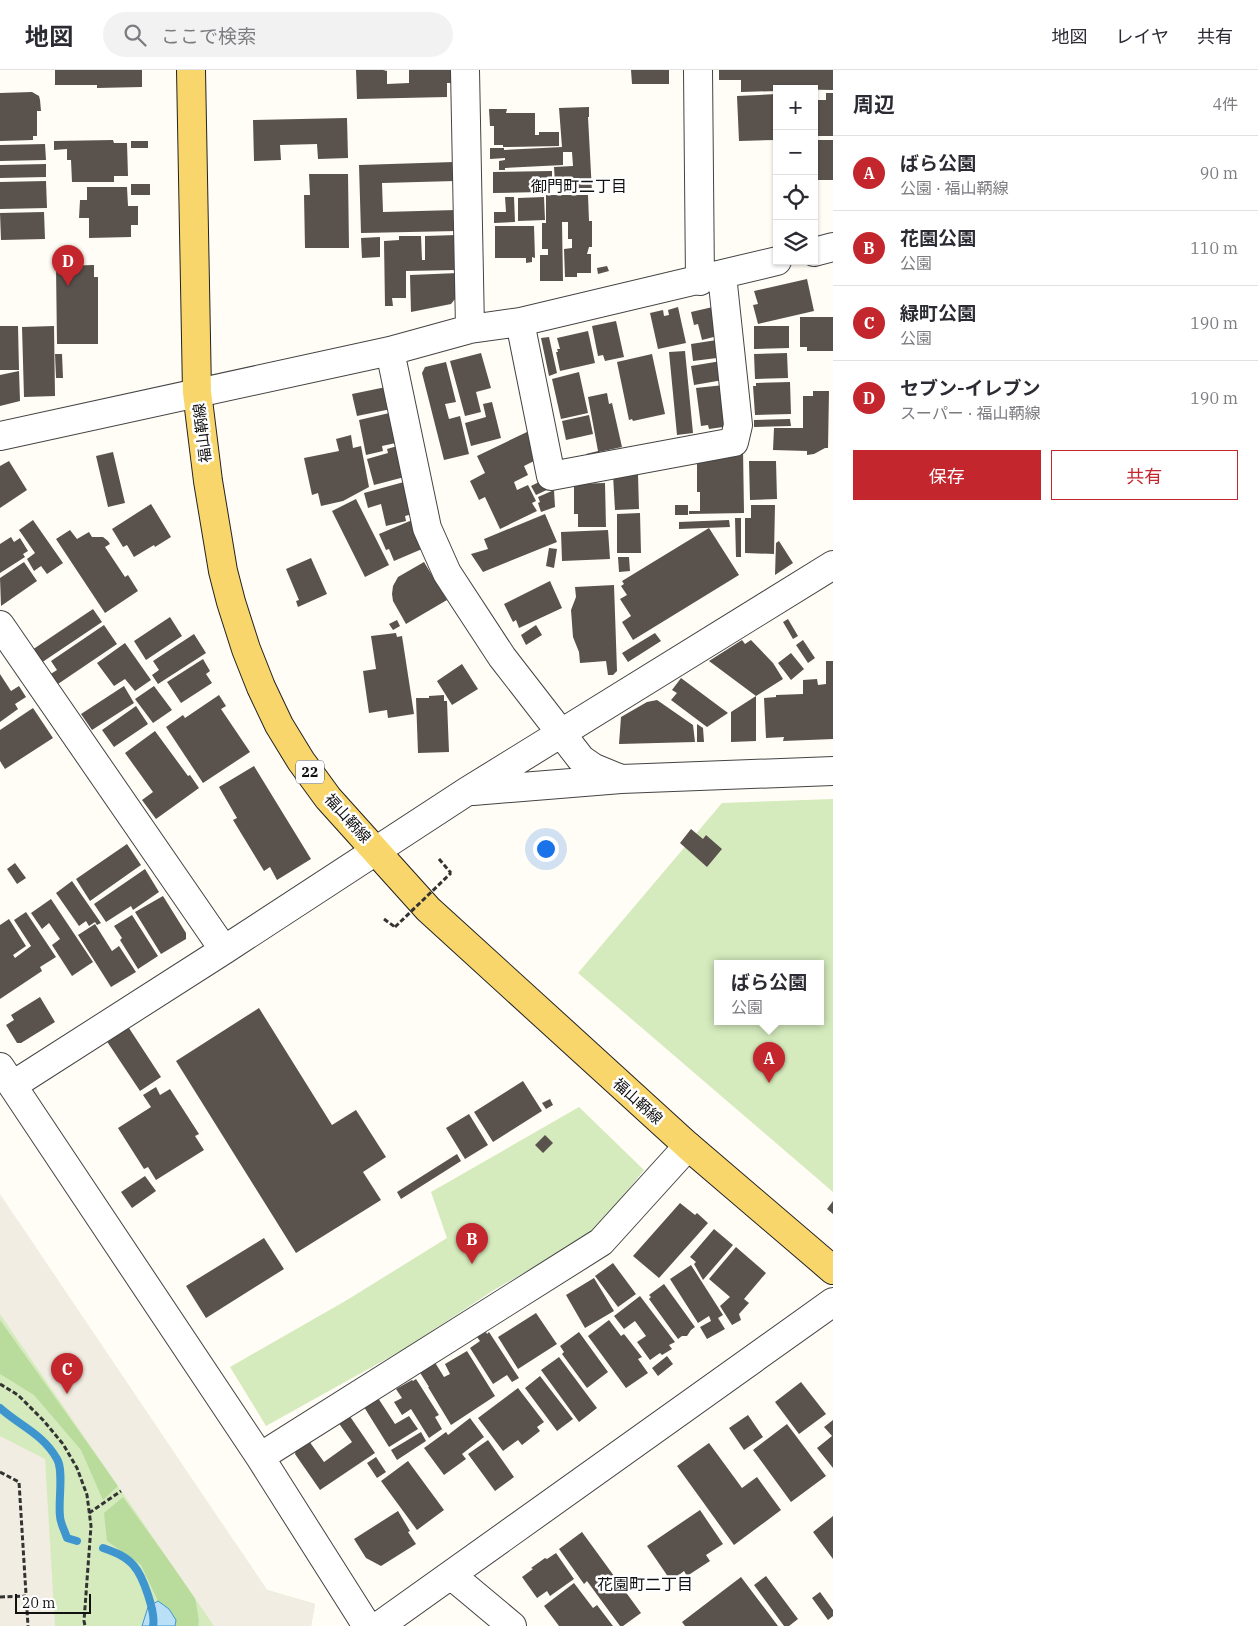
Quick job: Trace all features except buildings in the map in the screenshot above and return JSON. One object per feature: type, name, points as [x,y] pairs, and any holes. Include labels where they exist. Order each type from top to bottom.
[{"type":"main road","name":"福山鞆線","points":[[191,70],[197,392],[208,481],[223,571],[231,602],[246,649],[279,725],[328,798],[428,909],[688,1146],[833,1270]]},
{"type":"street","points":[[465,70],[470,329]]},
{"type":"street","points":[[520,322],[551,476],[734,442],[738,425],[711,278],[698,70]]},
{"type":"street","points":[[818,251],[833,247]]},
{"type":"street","points":[[0,436],[197,392],[390,352],[470,329],[520,322],[773,262]]},
{"type":"street","points":[[390,352],[427,528],[447,573],[502,657],[581,759],[594,768],[620,779]]},
{"type":"street","points":[[368,1626],[260,1457],[6,1076],[224,950],[466,792],[833,565]]},
{"type":"street","points":[[0,625],[224,950]]},
{"type":"street","points":[[466,792],[620,779],[833,772]]},
{"type":"street","points":[[260,1457],[601,1242],[688,1146]]},
{"type":"street","points":[[379,1626],[833,1302]]},
{"type":"street","points":[[451,1575],[512,1626]]},
{"type":"path","points":[[384,919],[395,927],[451,873],[439,859]]},
{"type":"path","points":[[0,1384],[18,1394],[63,1444],[77,1468],[88,1496],[91,1526],[85,1626]]},
{"type":"path","points":[[0,1472],[20,1482],[28,1626]]},
{"type":"path","points":[[89,1514],[122,1491]]},
{"type":"path","points":[[0,1597],[26,1596]]},
{"type":"green space","points":[[833,799],[833,1192],[578,973],[722,803]]},
{"type":"green space","points":[[579,1107],[644,1170],[595,1232],[494,1290],[406,1348],[266,1426],[230,1367],[347,1300],[447,1238],[431,1192]]},
{"type":"green space","points":[[0,1198],[267,1590],[315,1604],[311,1626],[0,1626]]},
{"type":"green space","points":[[0,1320],[118,1486],[103,1500],[81,1450],[34,1395],[0,1374]]},
{"type":"green space","points":[[123,1497],[195,1597],[199,1621],[198,1626],[175,1626],[176,1620],[169,1609],[158,1601],[141,1565],[107,1541],[104,1513]]},
{"type":"shaded area","points":[[0,1194],[267,1590],[315,1604],[311,1626],[214,1626],[0,1314]]},
{"type":"shaded area","points":[[0,1436],[45,1459],[55,1626],[0,1626]]},
{"type":"water","points":[[158,1601],[169,1609],[176,1620],[175,1626],[142,1626],[148,1607]]},
{"type":"waterway","points":[[0,1408],[45,1443],[57,1459],[60,1471],[61,1521],[67,1538],[77,1541]]},
{"type":"waterway","points":[[103,1548],[124,1557],[138,1571],[151,1604],[153,1626]]},
{"type":"place","name":"セブン-イレブン","points":[[68,286]]},
{"type":"place","name":"ばら公園","points":[[769,1083]]},
{"type":"place","name":"花園公園","points":[[472,1264]]},
{"type":"place","name":"緑町公園","points":[[67,1394]]},
{"type":"district","name":"御門町二丁目","points":[[579,186]]},
{"type":"district","name":"花園町二丁目","points":[[645,1584]]}]
